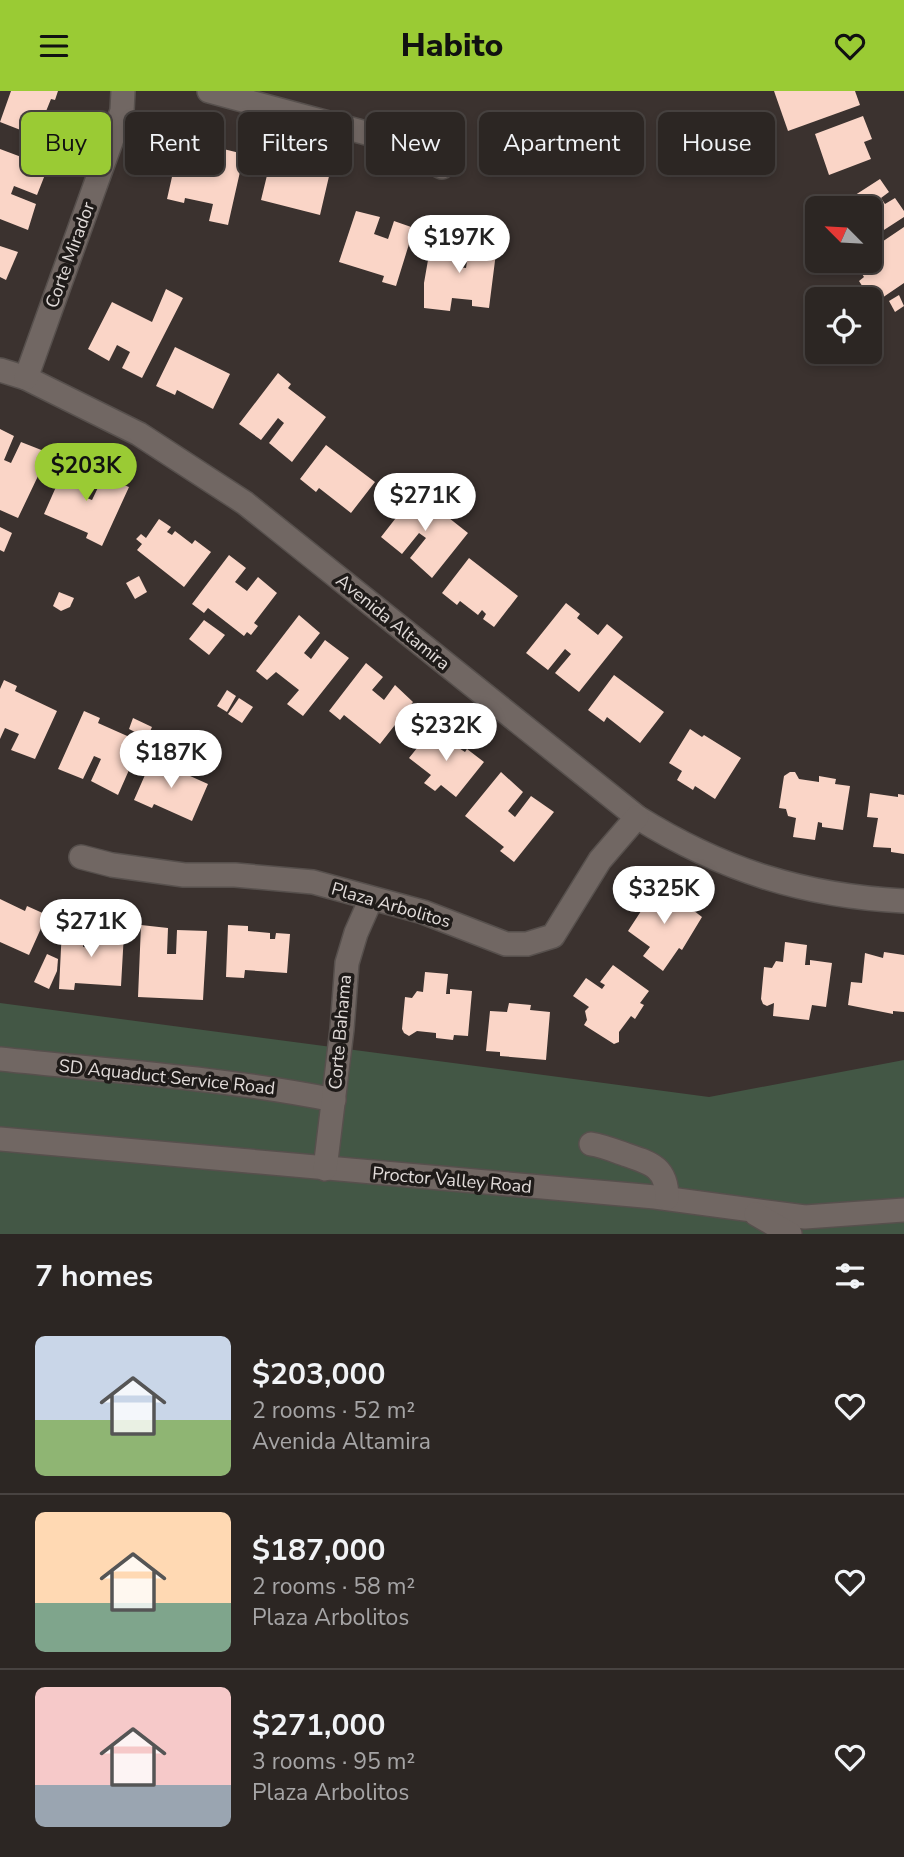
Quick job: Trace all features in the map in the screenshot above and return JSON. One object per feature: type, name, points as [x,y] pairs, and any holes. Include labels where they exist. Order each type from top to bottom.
[{"type":"street","name":"Corte Mirador","points":[[26,378],[122,110],[123,91]]},
{"type":"street","points":[[209,91],[366,133]]},
{"type":"street","name":"Avenida Altamira","points":[[0,370],[26,378],[139,434],[245,503],[637,817],[694,850],[754,875],[825,893],[904,901]]},
{"type":"street","name":"Plaza Arbolitos","points":[[81,857],[112,865],[184,874],[235,875],[313,882],[423,912],[506,944],[527,944],[553,936],[600,860],[637,817]]},
{"type":"street","name":"Corte Bahama","points":[[325,1169],[347,963],[356,933],[371,899]]},
{"type":"street","name":"SD Aquaduct Service Road","points":[[0,1059],[276,1088],[334,1100]]},
{"type":"street","name":"Proctor Valley Road","points":[[0,1139],[667,1198],[806,1217],[904,1210]]},
{"type":"street","points":[[591,1144],[651,1163],[659,1169],[667,1184],[667,1198]]},
{"type":"street","points":[[749,1209],[790,1234]]},
{"type":"green space","points":[[0,1003],[709,1097],[904,1060],[904,1234],[0,1234]]},
{"type":"building","points":[[11,91],[58,91],[46,112],[21,112],[21,130],[0,122]]},
{"type":"building","points":[[774,91],[855,91],[860,105],[788,131]]},
{"type":"building","points":[[863,116],[872,139],[864,142],[871,159],[829,175],[815,134]]},
{"type":"building","points":[[0,149],[21,157],[21,175],[45,175],[37,195],[14,186],[11,194],[36,204],[28,230],[0,219]]},
{"type":"building","points":[[224,149],[238,153],[239,175],[228,225],[209,221],[213,204],[185,198],[184,203],[167,199],[172,175],[224,175]]},
{"type":"building","points":[[267,175],[329,175],[320,215],[261,200]]},
{"type":"building","points":[[880,179],[889,192],[882,197],[854,196]]},
{"type":"building","points":[[895,198],[904,211],[904,217],[882,231],[882,200],[885,204]]},
{"type":"building","points":[[356,211],[380,217],[374,234],[388,239],[394,221],[414,228],[396,286],[382,282],[384,276],[339,262]]},
{"type":"building","points":[[904,227],[904,283],[882,298],[882,287],[863,287],[859,281],[864,277],[862,273],[882,273],[882,242]]},
{"type":"building","points":[[432,237],[461,243],[458,267],[466,268],[470,242],[497,245],[489,308],[472,306],[472,300],[452,298],[450,311],[424,308],[424,283]]},
{"type":"building","points":[[0,246],[18,252],[6,280],[0,277]]},
{"type":"building","points":[[166,289],[183,298],[142,378],[122,368],[130,352],[117,345],[109,361],[88,349],[112,302],[152,322]]},
{"type":"building","points":[[899,295],[904,306],[895,312],[889,301]]},
{"type":"building","points":[[175,347],[230,374],[213,409],[177,390],[175,395],[156,386]]},
{"type":"building","points":[[278,373],[291,384],[288,388],[326,417],[292,462],[269,443],[284,423],[278,418],[261,440],[239,424]]},
{"type":"building","points":[[0,429],[14,436],[4,460],[11,463],[21,442],[49,453],[18,518],[0,510]]},
{"type":"building","points":[[326,445],[375,482],[351,513],[319,488],[316,492],[300,479]]},
{"type":"building","points":[[67,462],[94,475],[84,497],[92,500],[103,477],[129,487],[102,546],[86,538],[88,533],[44,514]]},
{"type":"building","points":[[420,487],[434,498],[430,503],[468,533],[432,578],[410,558],[426,538],[419,533],[402,554],[381,537]]},
{"type":"building","points":[[159,519],[171,527],[167,532],[172,535],[175,531],[192,544],[195,540],[211,552],[184,587],[137,550],[142,544],[136,539],[141,534],[146,538]]},
{"type":"building","points":[[0,527],[12,533],[4,552],[0,550]]},
{"type":"building","points":[[229,555],[246,568],[235,582],[247,591],[258,577],[277,593],[254,623],[258,626],[251,635],[247,632],[244,636],[208,608],[204,613],[192,604]]},
{"type":"building","points":[[469,558],[518,596],[494,627],[483,619],[486,614],[482,610],[478,615],[460,601],[457,605],[442,593]]},
{"type":"building","points":[[139,576],[147,592],[135,599],[126,583]]},
{"type":"building","points":[[59,592],[74,598],[70,607],[61,611],[53,606]]},
{"type":"building","points":[[566,603],[580,614],[577,618],[598,635],[607,624],[623,637],[579,692],[555,673],[571,654],[565,649],[548,670],[526,653]]},
{"type":"building","points":[[299,615],[320,633],[304,653],[311,659],[325,640],[349,658],[303,716],[287,704],[299,690],[276,672],[267,680],[256,671]]},
{"type":"building","points":[[204,620],[225,635],[209,655],[189,639]]},
{"type":"building","points":[[366,663],[383,677],[372,690],[384,700],[395,685],[413,702],[380,744],[344,715],[340,720],[329,711]]},
{"type":"building","points":[[614,675],[664,712],[640,743],[607,717],[604,722],[588,710]]},
{"type":"building","points":[[4,680],[17,686],[15,691],[57,711],[35,759],[11,750],[19,734],[5,728],[0,739],[0,689]]},
{"type":"building","points":[[227,690],[236,696],[227,712],[217,706]]},
{"type":"building","points":[[239,698],[253,707],[242,723],[228,714]]},
{"type":"building","points":[[84,711],[100,718],[98,723],[134,739],[137,733],[129,729],[133,718],[152,727],[147,738],[144,736],[118,795],[91,781],[101,759],[94,756],[83,779],[58,769]]},
{"type":"building","points":[[434,727],[454,745],[465,752],[467,749],[484,762],[456,797],[441,785],[435,791],[424,783],[431,775],[409,758]]},
{"type":"building","points":[[690,729],[741,758],[715,799],[695,786],[693,790],[677,780],[682,771],[669,763]]},
{"type":"building","points":[[175,737],[179,749],[164,754],[160,742]]},
{"type":"building","points":[[152,759],[208,784],[192,821],[154,804],[152,808],[134,800]]},
{"type":"building","points":[[501,772],[523,792],[508,811],[515,817],[531,796],[554,812],[514,862],[500,851],[504,847],[465,816]]},
{"type":"building","points":[[795,772],[799,779],[819,782],[819,776],[836,779],[835,784],[850,786],[843,830],[822,827],[822,823],[818,822],[815,840],[793,837],[796,818],[788,816],[786,809],[779,808],[784,776]]},
{"type":"building","points":[[870,793],[898,797],[898,794],[904,795],[904,854],[891,852],[891,848],[873,847],[878,818],[867,817]]},
{"type":"building","points":[[660,885],[702,917],[682,950],[679,948],[663,971],[643,956],[650,947],[628,931],[645,905],[641,901],[648,891],[653,895]]},
{"type":"building","points":[[0,899],[25,911],[27,906],[47,915],[29,955],[0,942]]},
{"type":"building","points":[[141,925],[168,928],[167,954],[176,954],[177,930],[207,931],[203,1000],[138,997]]},
{"type":"building","points":[[228,925],[248,926],[248,931],[270,933],[270,939],[275,939],[276,933],[290,934],[287,973],[245,970],[244,978],[226,977]]},
{"type":"building","points":[[62,928],[84,929],[83,947],[97,948],[99,930],[124,933],[121,986],[75,983],[74,990],[59,989]]},
{"type":"building","points":[[785,942],[807,945],[805,965],[810,965],[810,960],[832,963],[826,1007],[812,1005],[809,1020],[773,1016],[774,1003],[767,1006],[761,999],[764,967],[772,968],[776,961],[783,962]]},
{"type":"building","points":[[884,952],[904,955],[904,1012],[893,1011],[893,1014],[848,1005],[851,982],[862,983],[865,953],[883,958]]},
{"type":"building","points":[[47,954],[58,959],[57,971],[49,989],[34,982]]},
{"type":"building","points":[[613,965],[649,991],[640,1003],[644,1005],[635,1019],[631,1016],[619,1032],[619,1042],[614,1044],[584,1025],[587,1020],[585,1011],[589,1007],[573,996],[586,978],[602,989],[605,985],[600,982]]},
{"type":"building","points":[[425,972],[448,974],[446,994],[450,994],[450,989],[472,991],[468,1036],[454,1035],[453,1040],[436,1038],[436,1033],[417,1031],[409,1036],[404,1033],[402,1029],[405,997],[412,998],[417,991],[423,992]]},
{"type":"building","points":[[509,1003],[531,1005],[530,1010],[550,1012],[546,1060],[500,1056],[500,1052],[486,1051],[490,1011],[507,1012]]}]
